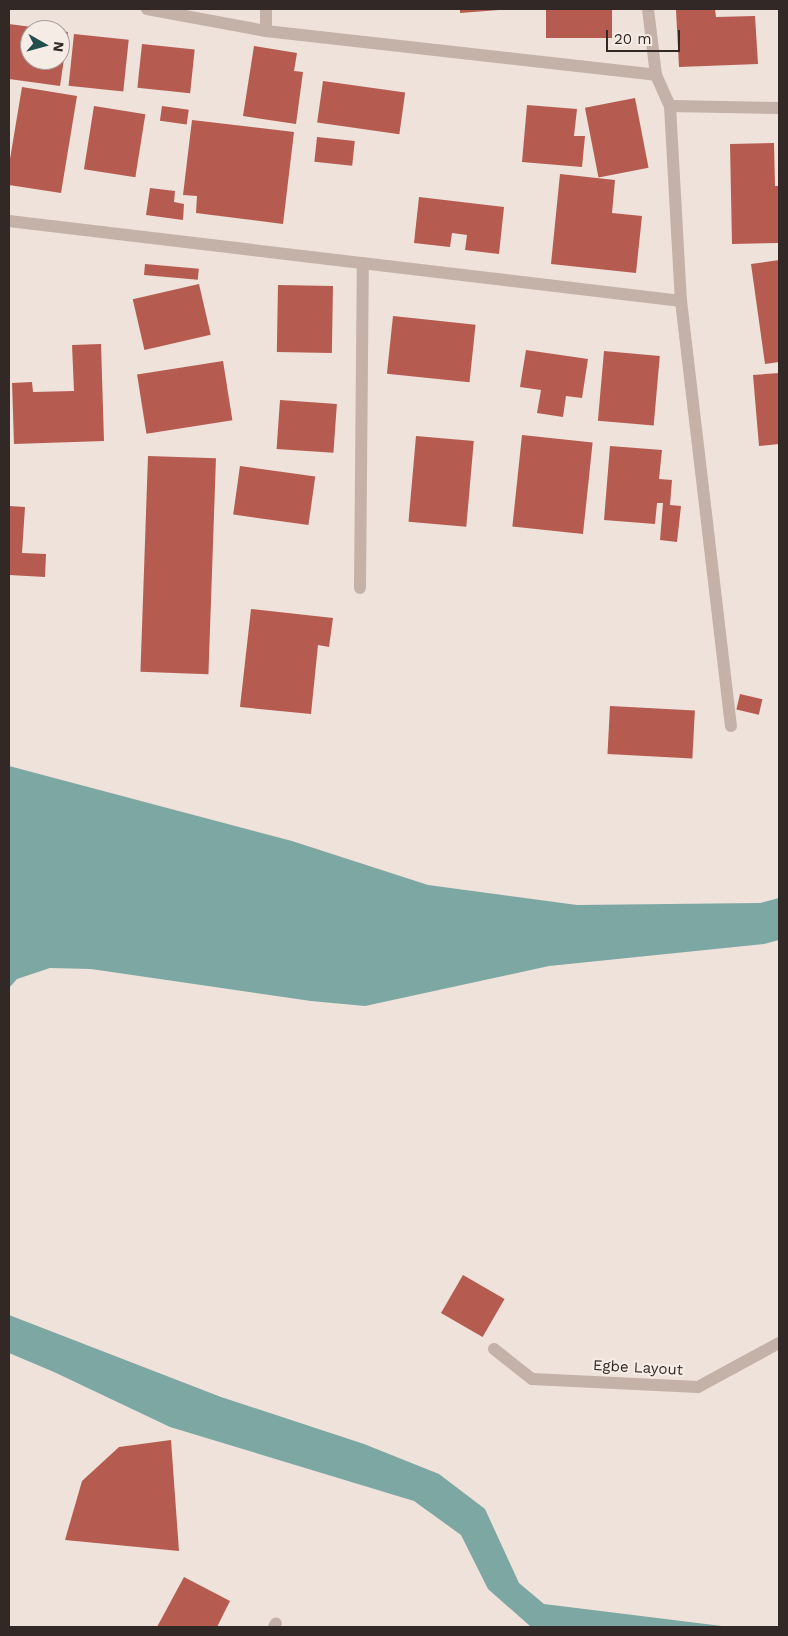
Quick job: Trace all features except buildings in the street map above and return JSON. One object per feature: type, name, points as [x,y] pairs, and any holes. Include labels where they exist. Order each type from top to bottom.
[{"type":"street","points":[[147,9],[266,31],[656,75]]},
{"type":"street","points":[[266,9],[266,31]]},
{"type":"street","points":[[648,9],[656,75],[670,106],[681,300],[731,726]]},
{"type":"street","points":[[670,106],[779,108]]},
{"type":"street","points":[[9,221],[681,300]]},
{"type":"street","points":[[360,588],[363,263]]},
{"type":"street","name":"Egbe Layout","points":[[494,1349],[532,1379],[698,1387],[779,1343]]},
{"type":"water","points":[[9,766],[292,841],[428,885],[577,905],[760,903],[779,898],[779,940],[764,944],[549,966],[365,1006],[311,1001],[91,969],[50,968],[17,979],[9,988]]},
{"type":"water","points":[[9,1315],[221,1397],[364,1444],[439,1474],[485,1509],[519,1583],[544,1604],[730,1627],[530,1626],[488,1589],[461,1535],[414,1501],[170,1427],[54,1372],[9,1353]]}]
